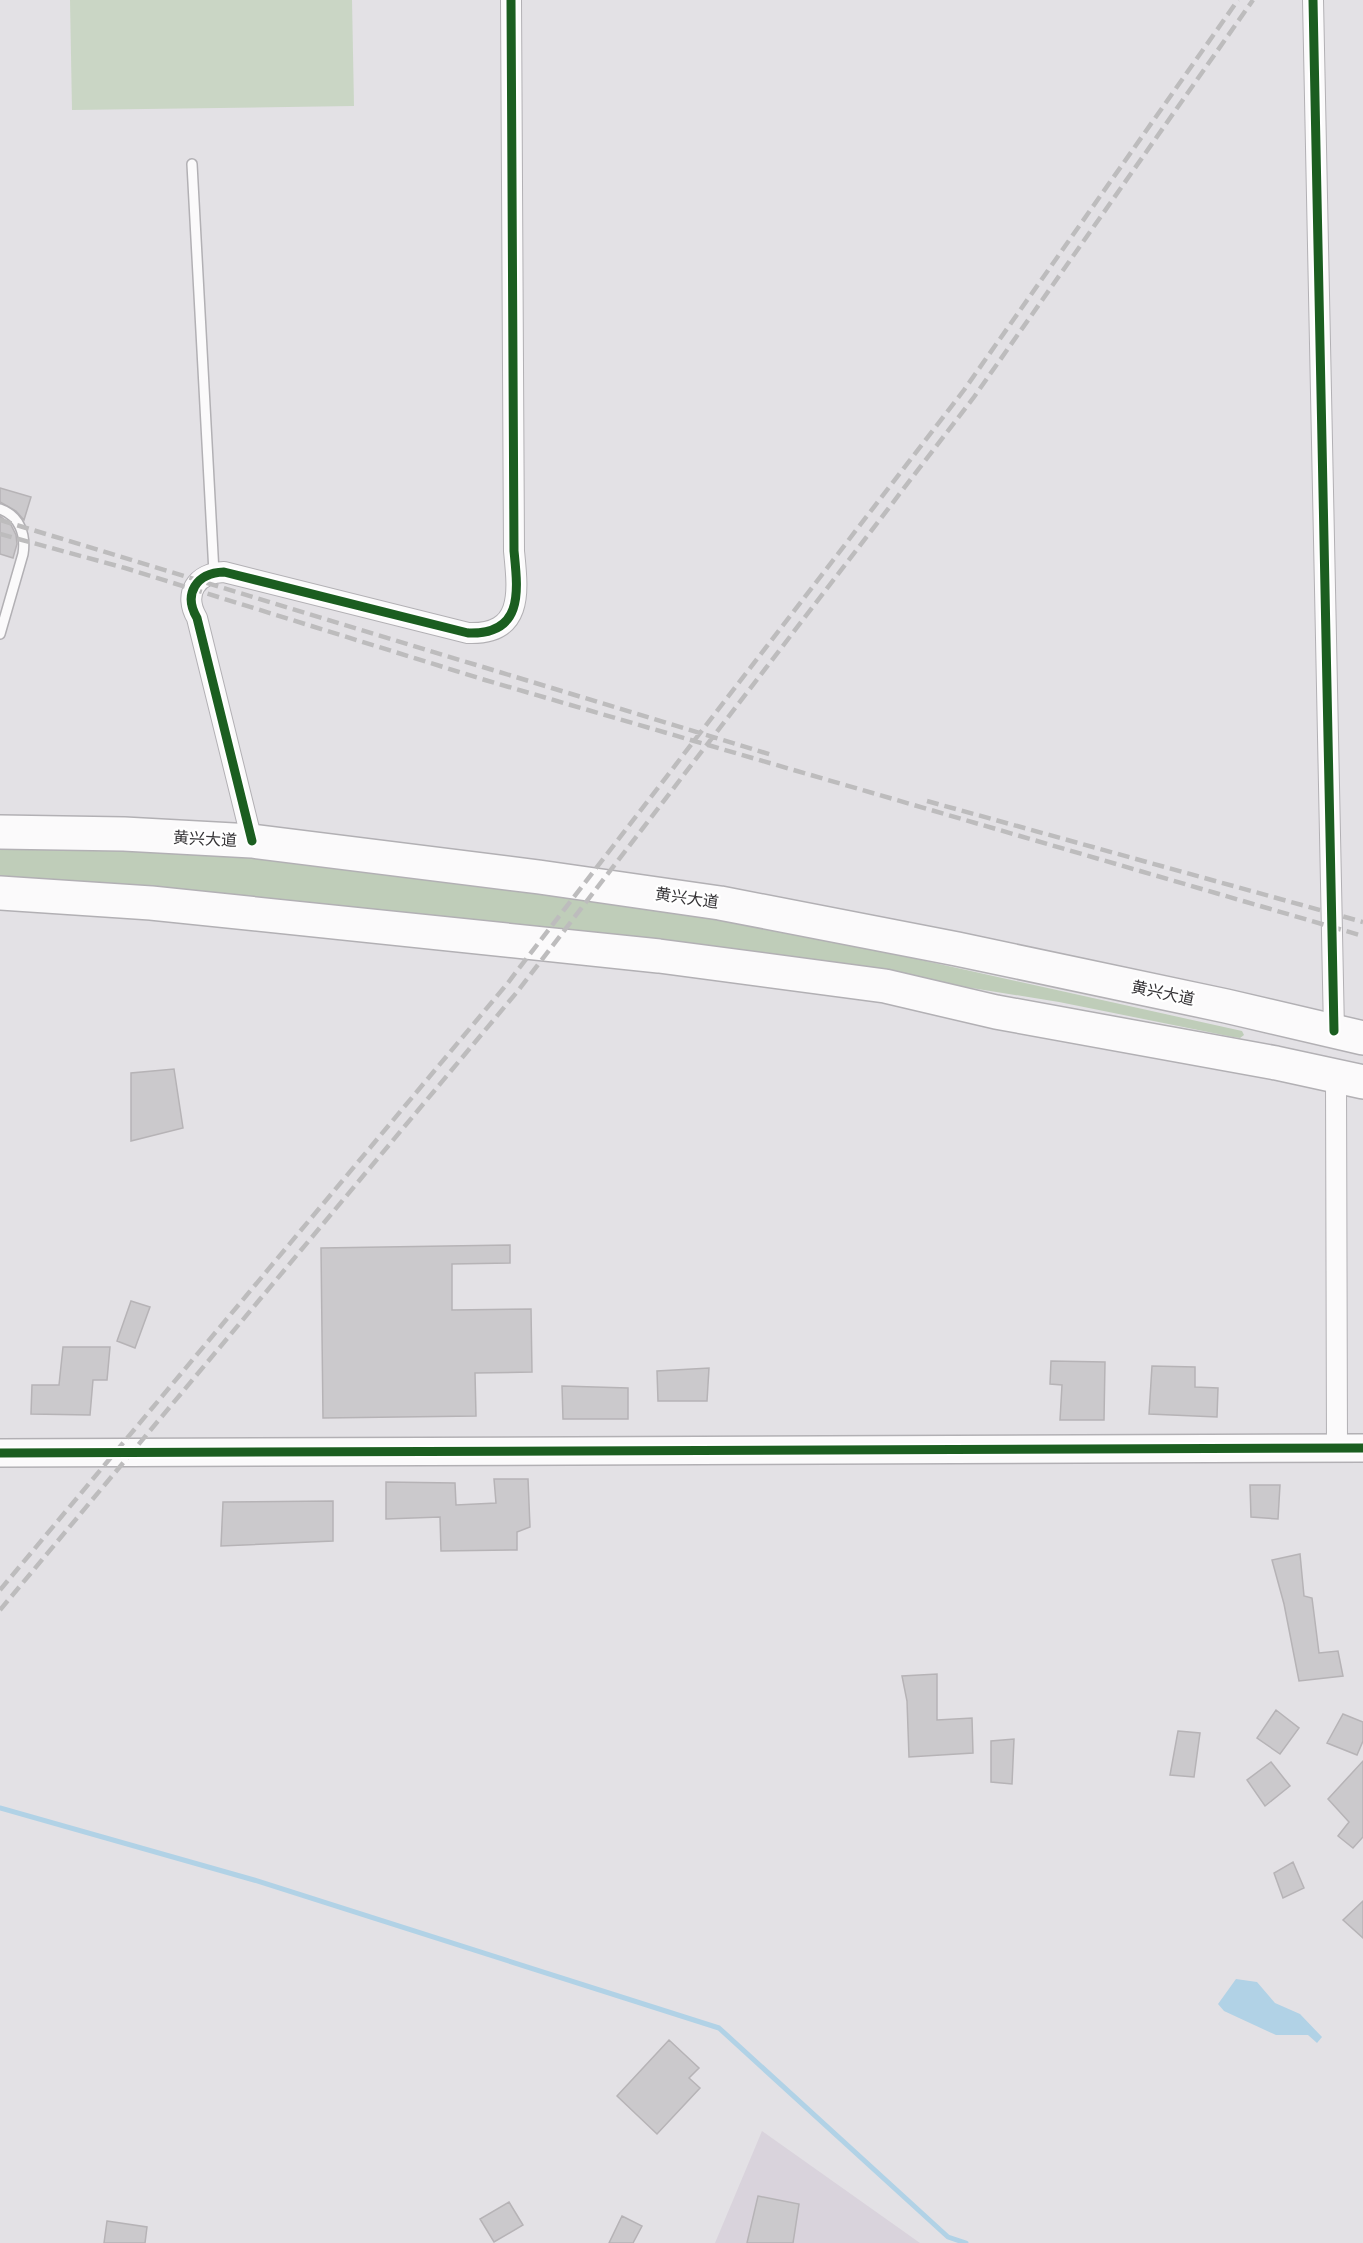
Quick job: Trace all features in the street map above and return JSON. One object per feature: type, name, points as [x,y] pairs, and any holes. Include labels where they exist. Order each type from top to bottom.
[{"type":"highway","name":"黄兴大道","points":[[0,832],[124,834],[252,841],[539,877],[720,903],[957,949],[1226,1006],[1348,1035]]},
{"type":"highway","points":[[0,893],[151,903],[658,956],[885,986],[996,1012],[1276,1063],[1349,1080]]},
{"type":"street","points":[[252,841],[191,600],[197,582],[214,573],[235,575],[468,633],[493,630],[512,612],[517,600],[514,551],[511,0]]},
{"type":"street","points":[[1313,0],[1348,1035]]},
{"type":"street","points":[[0,1453],[521,1449],[1350,1448],[1349,1080]]},
{"type":"lane","points":[[192,164],[214,573]]},
{"type":"lane","points":[[0,509],[15,519],[22,530],[25,542],[0,634]]},
{"type":"shaded area","points":[[762,2131],[920,2243],[715,2243]]},
{"type":"green space","points":[[70,0],[352,0],[354,106],[72,110]]},
{"type":"green space","points":[[0,847],[103,848],[211,854],[412,875],[696,914],[858,946],[1242,1031],[1244,1035],[1240,1038],[1233,1037],[1059,1002],[941,983],[0,878]]},
{"type":"water","points":[[1236,1979],[1257,1982],[1275,2003],[1300,2014],[1322,2037],[1317,2043],[1308,2035],[1276,2035],[1224,2011],[1218,2004]]},
{"type":"building","points":[[0,488],[31,497],[24,520],[16,511],[0,502]]},
{"type":"building","points":[[0,516],[11,525],[16,535],[17,544],[13,558],[0,554]]},
{"type":"building","points":[[174,1069],[183,1128],[131,1141],[131,1073]]},
{"type":"building","points":[[510,1245],[510,1263],[452,1264],[452,1310],[531,1309],[532,1372],[475,1373],[476,1416],[323,1418],[321,1248]]},
{"type":"building","points":[[131,1301],[150,1307],[135,1348],[117,1341]]},
{"type":"building","points":[[63,1347],[110,1347],[107,1380],[93,1380],[90,1415],[31,1414],[32,1385],[59,1385]]},
{"type":"building","points":[[1051,1361],[1105,1362],[1104,1420],[1060,1420],[1062,1385],[1050,1384]]},
{"type":"building","points":[[1152,1366],[1195,1367],[1195,1387],[1218,1388],[1217,1417],[1149,1414]]},
{"type":"building","points":[[709,1368],[707,1401],[658,1401],[657,1371]]},
{"type":"building","points":[[562,1386],[628,1388],[628,1419],[563,1419]]},
{"type":"building","points":[[494,1479],[528,1479],[530,1527],[517,1532],[517,1550],[441,1551],[440,1517],[386,1519],[386,1482],[455,1483],[456,1505],[496,1503]]},
{"type":"building","points":[[1250,1485],[1280,1485],[1278,1519],[1251,1517]]},
{"type":"building","points":[[333,1501],[333,1541],[221,1546],[223,1502]]},
{"type":"building","points":[[1300,1554],[1304,1596],[1312,1598],[1319,1653],[1338,1651],[1343,1676],[1299,1681],[1284,1604],[1272,1560]]},
{"type":"building","points":[[937,1674],[937,1720],[972,1718],[973,1753],[909,1757],[907,1701],[902,1676]]},
{"type":"building","points":[[1276,1710],[1299,1728],[1280,1754],[1257,1738]]},
{"type":"building","points":[[1343,1714],[1363,1722],[1363,1741],[1357,1755],[1327,1743]]},
{"type":"building","points":[[1178,1731],[1200,1733],[1194,1777],[1170,1775]]},
{"type":"building","points":[[1014,1739],[1012,1784],[991,1782],[991,1741]]},
{"type":"building","points":[[1363,1761],[1363,1837],[1353,1848],[1338,1836],[1349,1822],[1328,1799]]},
{"type":"building","points":[[1271,1762],[1290,1786],[1265,1806],[1247,1780]]},
{"type":"building","points":[[1293,1862],[1304,1888],[1283,1898],[1274,1873]]},
{"type":"building","points":[[1363,1901],[1363,1938],[1343,1920]]},
{"type":"building","points":[[669,2040],[699,2068],[689,2078],[700,2088],[657,2134],[617,2096]]},
{"type":"building","points":[[758,2196],[799,2204],[793,2243],[747,2243]]},
{"type":"building","points":[[509,2202],[523,2225],[494,2242],[480,2219]]},
{"type":"building","points":[[622,2216],[642,2226],[633,2243],[609,2243]]},
{"type":"building","points":[[107,2221],[147,2227],[145,2243],[104,2243]]},
{"type":"waterway","points":[[0,1808],[254,1880],[719,2028],[948,2237],[966,2243]]},
{"type":"railway","points":[[0,1590],[507,984],[964,390],[1238,0]]},
{"type":"railway","points":[[0,1610],[517,992],[974,397],[1253,0]]},
{"type":"railway","points":[[0,520],[772,755]]},
{"type":"railway","points":[[0,534],[125,568],[485,680],[1363,936]]},
{"type":"railway","points":[[927,801],[1363,922]]},
{"type":"cycle path","points":[[252,841],[191,601],[192,593],[199,581],[214,573],[224,572],[468,633],[486,632],[499,627],[514,608],[516,581],[511,0]]},
{"type":"cycle path","points":[[1313,0],[1334,1031]]},
{"type":"cycle path","points":[[0,1453],[1363,1448]]}]
